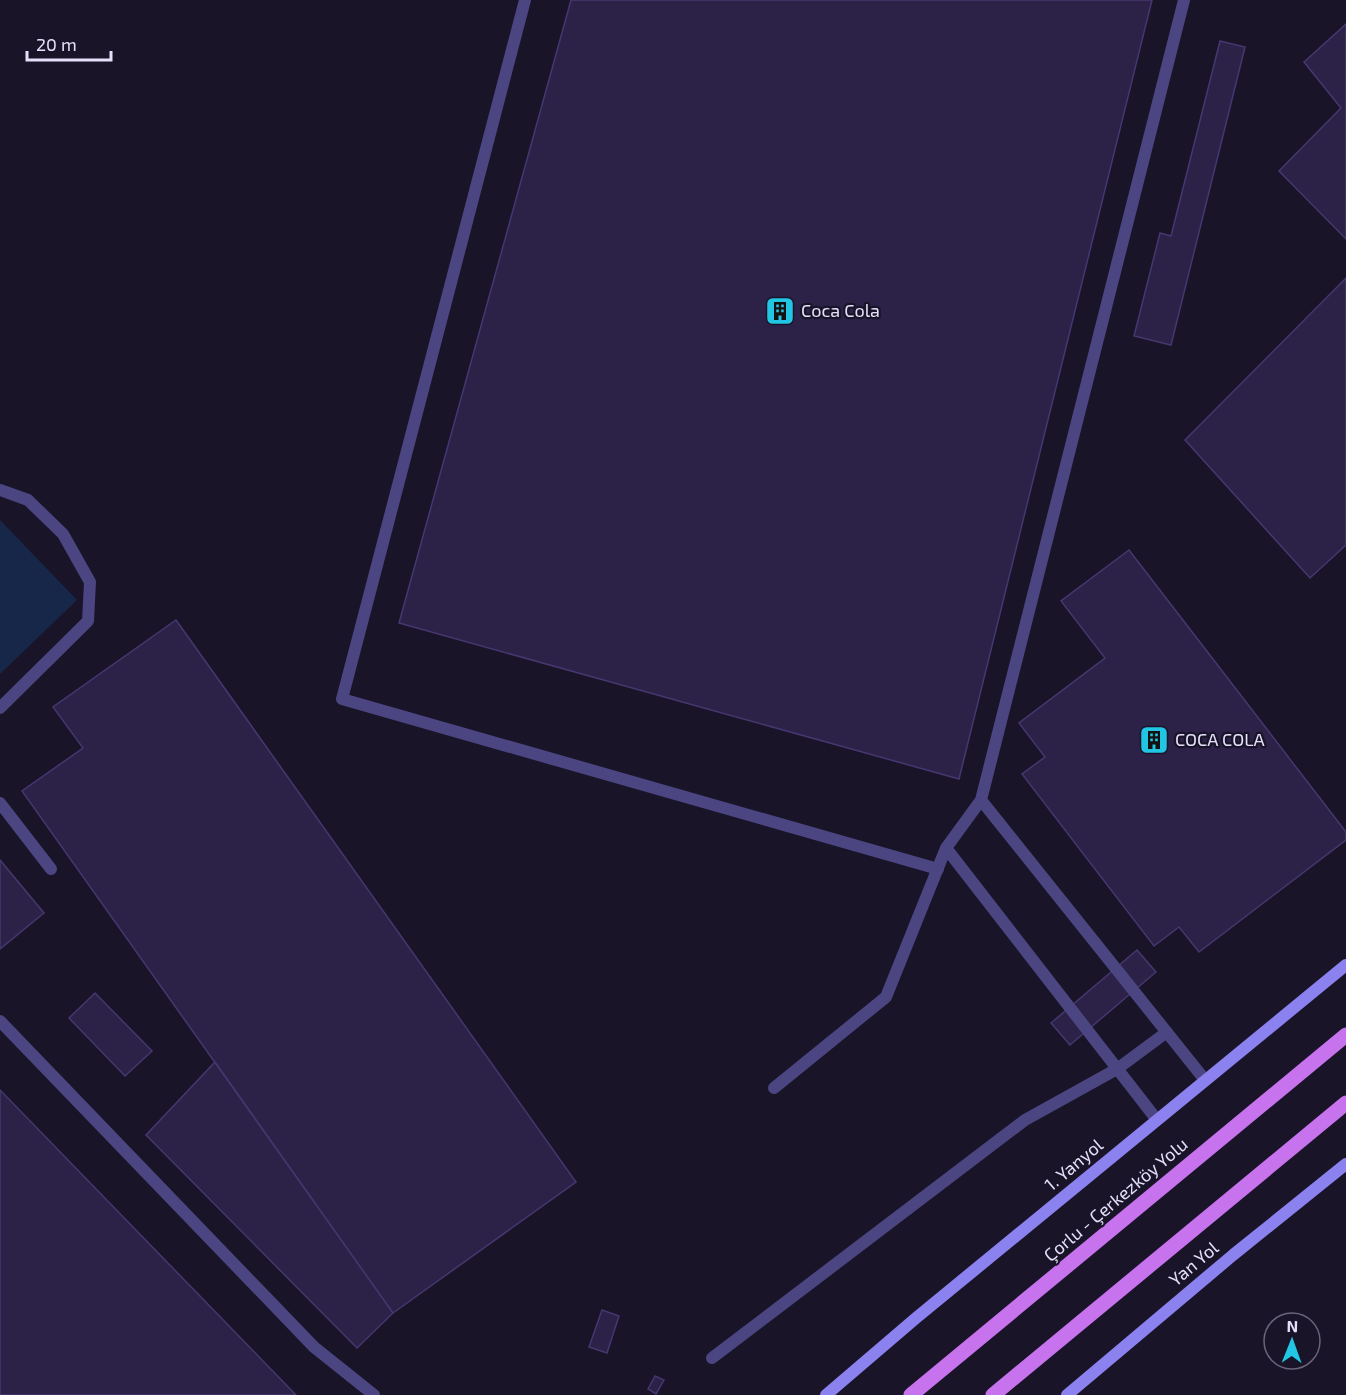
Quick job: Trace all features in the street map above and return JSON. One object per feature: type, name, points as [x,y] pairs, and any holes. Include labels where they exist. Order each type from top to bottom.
[{"type":"main road","name":"1. Yanyol","points":[[826,1395],[916,1318],[1346,965]]},
{"type":"main road","name":"Çorlu - Çerkezköy Yolu","points":[[911,1395],[1346,1035]]},
{"type":"main road","points":[[993,1395],[1346,1103]]},
{"type":"main road","name":"Yan Yol","points":[[1067,1395],[1233,1255],[1346,1164]]},
{"type":"street","points":[[525,0],[342,699],[938,869]]},
{"type":"street","points":[[774,1088],[886,997],[946,848],[981,800],[1184,0]]},
{"type":"street","points":[[0,490],[28,500],[63,534],[90,582],[88,621],[0,708]]},
{"type":"street","points":[[981,800],[1205,1080]]},
{"type":"street","points":[[0,804],[51,869]]},
{"type":"street","points":[[946,848],[1156,1120]]},
{"type":"street","points":[[0,1021],[314,1347],[374,1395]]},
{"type":"street","points":[[712,1358],[1025,1120],[1117,1069],[1167,1032]]},
{"type":"water","points":[[0,520],[77,600],[0,674]]},
{"type":"building","name":"Coca Cola","points":[[571,0],[1152,0],[959,779],[399,623]]},
{"type":"building","points":[[1346,24],[1346,239],[1279,171],[1341,108],[1304,62]]},
{"type":"building","points":[[1220,41],[1245,47],[1171,345],[1134,336],[1160,233],[1171,236]]},
{"type":"building","points":[[1346,278],[1346,545],[1310,578],[1185,440]]},
{"type":"building","name":"COCA COLA","points":[[1129,550],[1346,832],[1346,840],[1199,952],[1179,927],[1154,946],[1022,774],[1045,757],[1019,723],[1105,658],[1061,601]]},
{"type":"building","points":[[176,620],[576,1182],[393,1313],[22,791],[83,748],[53,707]]},
{"type":"building","points":[[0,860],[44,913],[0,949]]},
{"type":"building","points":[[1137,950],[1156,972],[1070,1045],[1051,1023]]},
{"type":"building","points":[[95,993],[152,1051],[125,1076],[69,1018]]},
{"type":"building","points":[[215,1062],[393,1313],[357,1348],[146,1135]]},
{"type":"building","points":[[0,1090],[296,1395],[0,1395]]},
{"type":"building","points":[[602,1310],[619,1316],[607,1353],[589,1347]]},
{"type":"building","points":[[655,1376],[664,1380],[656,1394],[648,1389]]},
{"type":"place","name":"Coca Cola","points":[[780,311]]},
{"type":"place","name":"COCA COLA","points":[[1154,740]]}]
